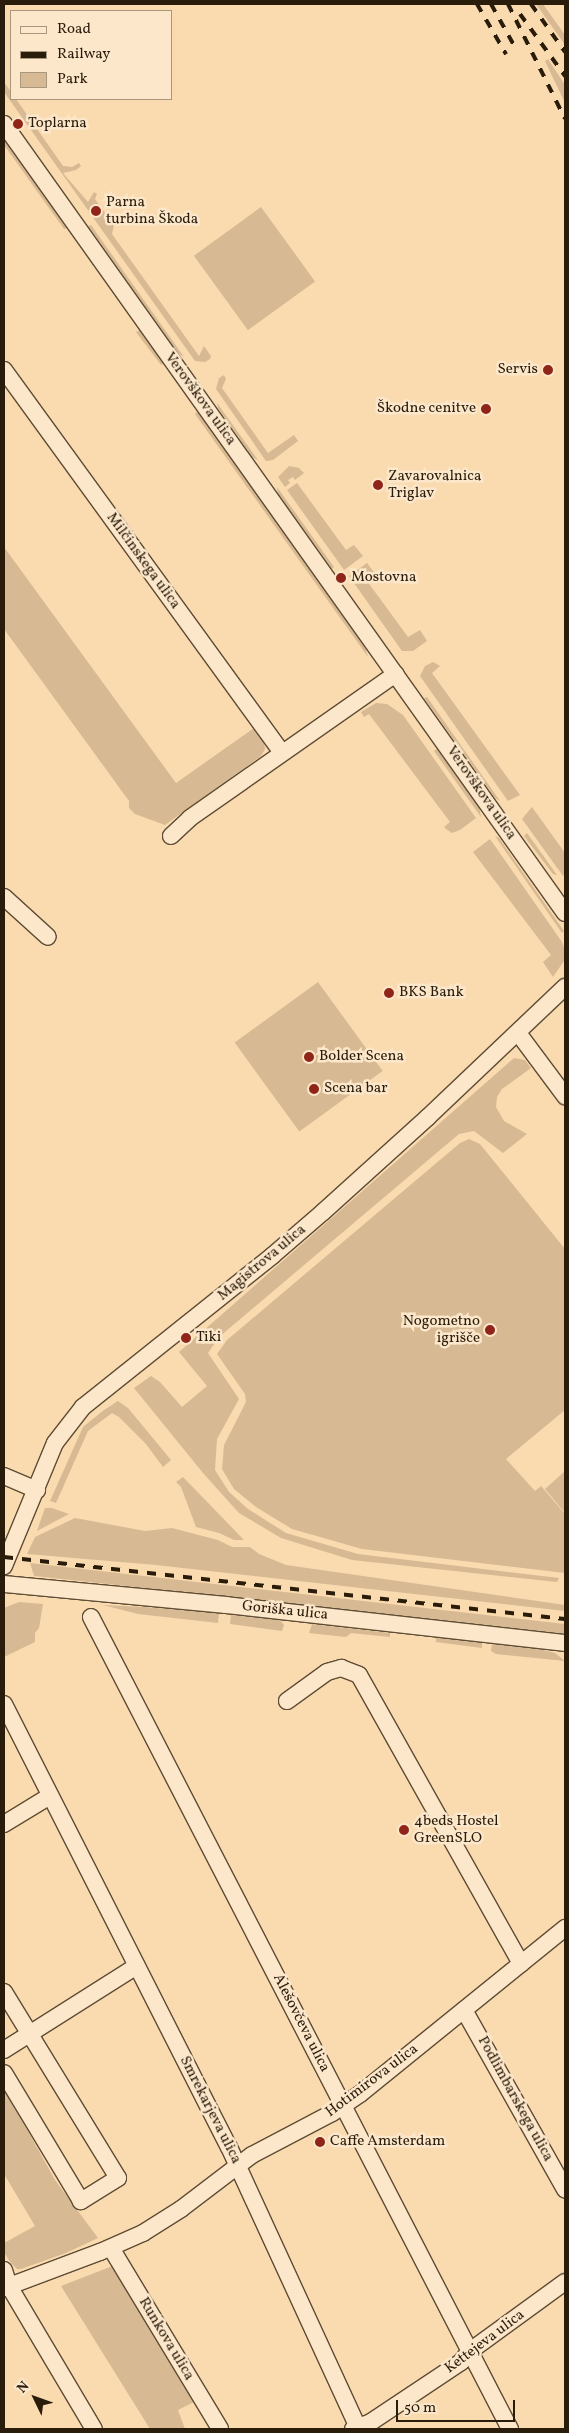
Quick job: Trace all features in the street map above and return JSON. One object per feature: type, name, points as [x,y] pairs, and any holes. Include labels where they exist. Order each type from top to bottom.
[{"type":"street","name":"Verovškova ulica","points":[[4,124],[565,913]]},
{"type":"street","name":"Milčinskega ulica","points":[[4,370],[282,752]]},
{"type":"street","points":[[171,836],[190,818],[396,674]]},
{"type":"street","points":[[4,897],[48,937]]},
{"type":"street","name":"Magistrova ulica","points":[[4,1566],[55,1443],[83,1407],[272,1256],[428,1116],[565,987]]},
{"type":"street","points":[[518,1033],[565,1096]]},
{"type":"street","points":[[4,1476],[37,1490]]},
{"type":"street","name":"Goriška ulica","points":[[4,1584],[264,1609],[565,1643]]},
{"type":"street","name":"Alešovčeva ulica","points":[[91,1617],[510,2429]]},
{"type":"street","points":[[287,1701],[326,1672],[341,1668],[359,1674],[521,1964]]},
{"type":"street","name":"Smrekarjeva ulica","points":[[4,1704],[238,2166],[356,2428]]},
{"type":"street","points":[[4,1824],[50,1796]]},
{"type":"street","name":"Hotimirova ulica","points":[[7,2287],[111,2248],[169,2218],[257,2152],[344,2106],[565,1928]]},
{"type":"street","points":[[4,2050],[137,1966]]},
{"type":"street","points":[[4,1992],[118,2178],[81,2201],[4,2073]]},
{"type":"street","name":"Podlimbarskega ulica","points":[[464,2010],[565,2189]]},
{"type":"street","name":"Runkova ulica","points":[[111,2248],[220,2429]]},
{"type":"street","points":[[4,2270],[7,2287],[94,2429]]},
{"type":"street","name":"Kettejeva ulica","points":[[356,2428],[371,2422],[461,2362],[470,2351],[565,2282]]},
{"type":"green space","points":[[536,4],[543,4],[565,35],[565,45]]},
{"type":"green space","points":[[548,59],[565,85],[565,103],[545,61]]},
{"type":"green space","points":[[4,82],[10,91],[10,100],[17,100],[63,166],[72,167],[79,163],[81,166],[76,170],[63,173],[88,202],[94,192],[97,194],[95,199],[114,225],[112,234],[199,356],[204,346],[211,356],[210,359],[205,362],[195,361],[4,92]]},
{"type":"green space","points":[[4,141],[69,228],[64,229],[4,145]]},
{"type":"green space","points":[[261,207],[315,281],[248,330],[194,256]]},
{"type":"green space","points":[[91,225],[184,357],[178,353],[88,226]]},
{"type":"green space","points":[[140,330],[164,363],[161,365],[136,332]]},
{"type":"green space","points":[[224,375],[226,379],[222,388],[268,453],[294,435],[298,441],[273,460],[266,461],[216,389],[219,378]]},
{"type":"green space","points":[[217,403],[258,460],[252,457],[218,408]]},
{"type":"green space","points":[[198,411],[364,643],[368,657],[195,414]]},
{"type":"green space","points":[[289,466],[299,468],[304,473],[295,480],[293,477],[288,480],[290,483],[285,487],[278,477]]},
{"type":"green space","points":[[297,483],[346,550],[354,545],[363,556],[344,570],[287,490]]},
{"type":"green space","points":[[277,487],[334,567],[332,569],[278,494]]},
{"type":"green space","points":[[4,547],[176,783],[254,728],[264,740],[265,749],[261,756],[165,825],[135,814],[129,808],[129,801],[4,629]]},
{"type":"green space","points":[[367,563],[376,575],[367,581],[408,637],[420,630],[427,641],[413,651],[402,651],[349,576]]},
{"type":"green space","points":[[433,662],[440,666],[432,673],[520,795],[508,801],[420,676],[425,666]]},
{"type":"green space","points":[[427,697],[500,801],[495,798],[424,698]]},
{"type":"green space","points":[[376,703],[387,704],[403,715],[476,818],[460,830],[452,833],[444,827],[450,822],[369,714],[364,717],[361,712]]},
{"type":"green space","points":[[438,748],[479,805],[481,817],[434,751]]},
{"type":"green space","points":[[532,807],[565,853],[565,874],[563,876],[522,819]]},
{"type":"green space","points":[[527,833],[557,875],[553,874],[524,836]]},
{"type":"green space","points":[[495,836],[499,838],[564,931],[562,933]]},
{"type":"green space","points":[[490,839],[562,942],[565,950],[564,961],[553,977],[543,962],[551,955],[473,852]]},
{"type":"green space","name":"Bolder Scena","points":[[318,982],[383,1071],[299,1132],[235,1043]]},
{"type":"green space","points":[[514,1058],[525,1060],[531,1068],[502,1089],[497,1097],[496,1107],[504,1121],[527,1134],[503,1153],[474,1131],[459,1134],[219,1337],[208,1353],[239,1399],[217,1439],[215,1470],[229,1492],[248,1509],[286,1533],[358,1554],[559,1578],[557,1582],[352,1560],[281,1538],[239,1513],[203,1473],[134,1388],[151,1376],[160,1382],[182,1407],[207,1386],[179,1352]]},
{"type":"green space","points":[[469,1139],[480,1144],[565,1249],[565,1410],[506,1459],[535,1491],[541,1486],[565,1514],[565,1573],[362,1549],[292,1529],[256,1507],[234,1489],[222,1469],[224,1445],[246,1402],[245,1394],[217,1354],[227,1340],[460,1143]]},
{"type":"green space","points":[[118,1401],[128,1408],[171,1460],[163,1467],[146,1444],[119,1417],[112,1413],[88,1431],[56,1503],[50,1501],[83,1427]]},
{"type":"green space","points":[[565,1471],[565,1513],[545,1489]]},
{"type":"green space","points":[[183,1477],[244,1540],[234,1540],[219,1533],[196,1527],[181,1487],[176,1482]]},
{"type":"green space","points":[[45,1508],[52,1508],[69,1514],[37,1531]]},
{"type":"green space","points":[[75,1518],[145,1531],[172,1528],[218,1540],[232,1547],[250,1547],[259,1554],[286,1565],[565,1605],[565,1611],[156,1565],[27,1554],[35,1537]]},
{"type":"green space","points":[[30,1563],[565,1624],[565,1634],[34,1576]]},
{"type":"green space","points":[[19,1602],[43,1604],[39,1628],[35,1633],[35,1642],[4,1657],[4,1608]]},
{"type":"green space","points":[[103,1605],[219,1613],[218,1623],[138,1614]]},
{"type":"green space","points":[[231,1615],[280,1620],[284,1625],[282,1631],[230,1624]]},
{"type":"green space","points":[[312,1624],[390,1633],[390,1637],[351,1633],[346,1637],[309,1633]]},
{"type":"green space","points":[[436,1637],[482,1642],[482,1648],[436,1642]]},
{"type":"green space","points":[[492,1644],[539,1649],[555,1653],[565,1661],[496,1654],[491,1651]]},
{"type":"green space","points":[[4,2088],[55,2180],[98,2238],[66,2253],[21,2269],[17,2269],[10,2262],[4,2252],[4,2243],[35,2226],[4,2174]]},
{"type":"green space","points":[[115,2265],[198,2400],[178,2410],[185,2429],[150,2429],[61,2286]]},
{"type":"railway","points":[[477,4],[506,54]]},
{"type":"railway","points":[[491,4],[516,49]]},
{"type":"railway","points":[[508,4],[565,119]]},
{"type":"railway","points":[[531,4],[565,52]]},
{"type":"railway","points":[[520,14],[565,76]]},
{"type":"railway","points":[[4,1557],[565,1619]]},
{"type":"place","name":"Toplarna","points":[[18,124]]},
{"type":"place","name":"Parna turbina Škoda","points":[[96,211]]},
{"type":"place","name":"Servis","points":[[548,370]]},
{"type":"place","name":"Škodne cenitve","points":[[486,409]]},
{"type":"place","name":"Zavarovalnica Triglav","points":[[378,485]]},
{"type":"place","name":"Mostovna","points":[[341,578]]},
{"type":"place","name":"BKS Bank","points":[[389,993]]},
{"type":"place","name":"Bolder Scena","points":[[309,1057]]},
{"type":"place","name":"Scena bar","points":[[314,1089]]},
{"type":"place","name":"Nogometno igrišče","points":[[490,1330]]},
{"type":"place","name":"Tiki","points":[[186,1338]]},
{"type":"place","name":"4beds Hostel GreenSLO","points":[[404,1830]]},
{"type":"place","name":"Caffe Amsterdam","points":[[320,2142]]}]
